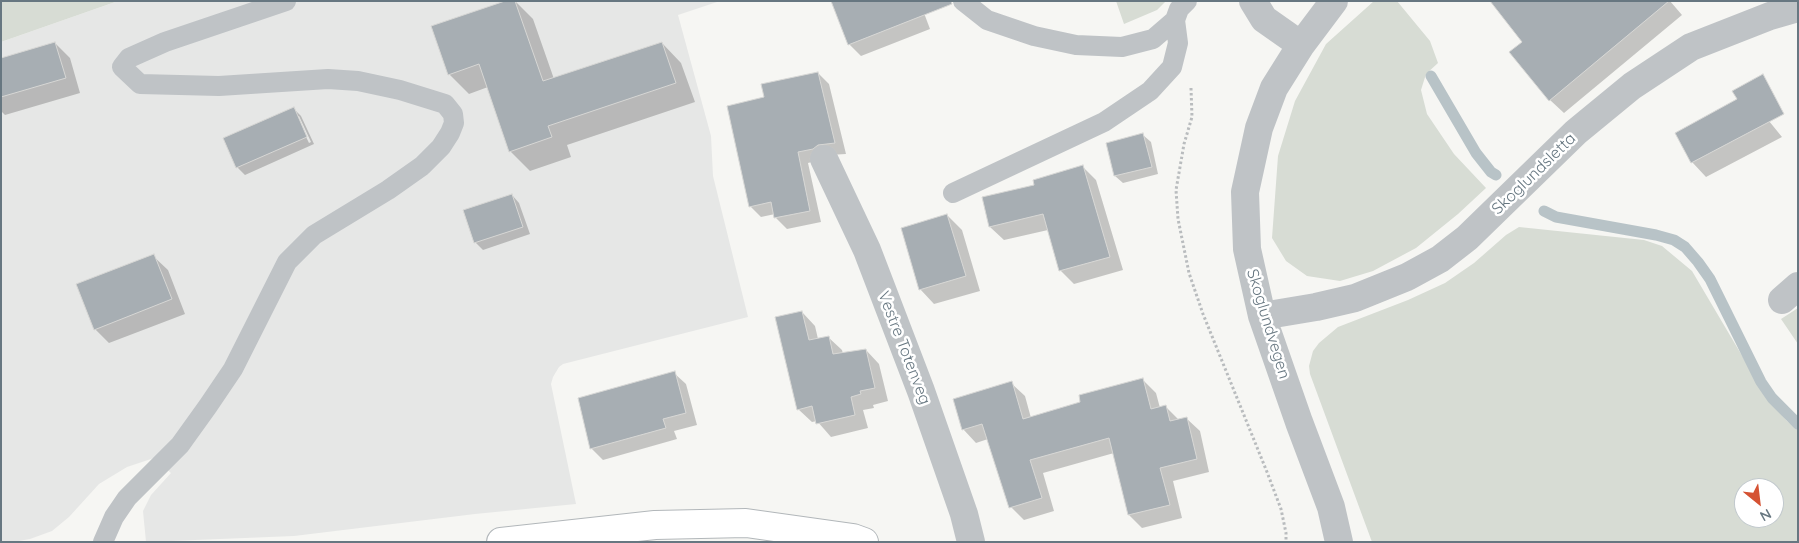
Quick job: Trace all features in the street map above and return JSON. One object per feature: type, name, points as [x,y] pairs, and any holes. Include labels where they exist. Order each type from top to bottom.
[{"type":"street","points":[[1253,1],[1264,19],[1301,45]]},
{"type":"street","name":"Skoglundvegen","points":[[1334,1],[1301,45],[1274,88],[1259,128],[1245,192],[1247,249],[1262,316],[1331,507],[1339,542]]},
{"type":"street","name":"Skoglundsletta","points":[[1262,316],[1355,298],[1407,277],[1440,259],[1467,238],[1576,132],[1632,86],[1691,47],[1770,16],[1798,8]]},
{"type":"street","name":"Vestre Totenveg","points":[[824,160],[867,250],[930,418],[964,514],[971,542]]},
{"type":"street","points":[[501,542],[655,525],[746,523],[854,538],[864,542]]},
{"type":"lane","points":[[102,542],[127,498],[180,445],[208,406],[233,368],[287,262],[314,235],[388,190],[422,166],[441,147],[454,123],[453,114],[444,104],[400,90],[358,81],[328,79],[219,86],[140,84],[122,67],[129,58],[165,42],[286,1]]},
{"type":"lane","points":[[963,1],[986,20],[1034,36],[1076,45],[1122,47],[1153,39],[1175,20]]},
{"type":"lane","points":[[953,194],[1104,122],[1150,92],[1172,67],[1178,44],[1175,20],[1179,9],[1187,1]]},
{"type":"path","points":[[1178,44],[1192,93],[1192,117],[1184,144],[1176,190],[1178,219],[1190,274],[1203,314],[1277,500],[1286,533],[1286,542]]},
{"type":"shaded area","points":[[1,1],[118,1],[1,42]]},
{"type":"shaded area","points":[[118,1],[720,1],[678,15],[711,136],[713,176],[748,317],[563,364],[559,367],[551,384],[576,504],[294,536],[146,542],[143,511],[151,495],[171,473],[154,458],[127,467],[99,484],[69,517],[52,531],[30,539],[1,542],[1,42]]},
{"type":"shaded area","points":[[1116,1],[1166,1],[1157,10],[1124,24]]},
{"type":"shaded area","points":[[1374,1],[1397,1],[1430,41],[1438,63],[1426,74],[1421,90],[1427,114],[1454,154],[1486,188],[1458,214],[1416,248],[1373,271],[1340,281],[1307,276],[1286,261],[1272,238],[1278,156],[1295,101],[1326,44]]},
{"type":"shaded area","points":[[1519,227],[1644,240],[1662,246],[1692,271],[1767,398],[1787,421],[1798,430],[1798,542],[1372,542],[1310,374],[1309,366],[1313,351],[1319,343],[1338,327],[1408,300],[1445,283],[1474,263],[1506,235]]},
{"type":"shaded area","points":[[1798,308],[1798,344],[1781,319]]},
{"type":"building","points":[[505,1],[515,1],[543,81],[662,42],[676,83],[548,126],[552,137],[509,152],[479,64],[448,75],[431,26]]},
{"type":"building","points":[[831,1],[951,1],[952,4],[848,45]]},
{"type":"building","points":[[1490,1],[1669,1],[1549,101],[1509,52],[1522,42]]},
{"type":"building","points":[[55,42],[66,78],[1,97],[1,58]]},
{"type":"building","points":[[818,72],[835,143],[818,145],[813,149],[798,152],[810,211],[774,218],[771,202],[749,207],[727,106],[764,97],[761,84]]},
{"type":"building","points":[[1763,74],[1784,114],[1691,163],[1675,133],[1737,99],[1732,91]]},
{"type":"building","points":[[294,107],[307,137],[236,168],[223,138]]},
{"type":"building","points":[[1143,133],[1152,167],[1114,176],[1106,143]]},
{"type":"building","points":[[1083,165],[1110,257],[1059,271],[1043,214],[989,227],[982,197],[1034,185],[1033,180]]},
{"type":"building","points":[[512,194],[523,227],[474,243],[463,210]]},
{"type":"building","points":[[947,214],[966,276],[919,290],[901,228]]},
{"type":"building","points":[[154,254],[172,299],[94,330],[76,284]]},
{"type":"building","points":[[802,311],[809,340],[829,336],[833,354],[866,349],[875,388],[860,391],[861,394],[851,397],[855,415],[816,424],[812,406],[797,410],[775,317]]},
{"type":"building","points":[[675,371],[686,413],[663,419],[666,428],[590,449],[578,398]]},
{"type":"building","points":[[1143,378],[1151,409],[1166,405],[1170,421],[1187,417],[1197,459],[1160,468],[1170,505],[1128,515],[1109,438],[1030,460],[1042,498],[1009,508],[982,424],[962,430],[953,399],[1012,381],[1023,419],[1080,402],[1079,395]]},
{"type":"waterway","points":[[1431,76],[1476,153],[1491,172],[1496,175]]},
{"type":"waterway","points":[[1544,211],[1556,217],[1656,235],[1674,240],[1685,247],[1710,279],[1761,382],[1772,398],[1798,424]]}]
